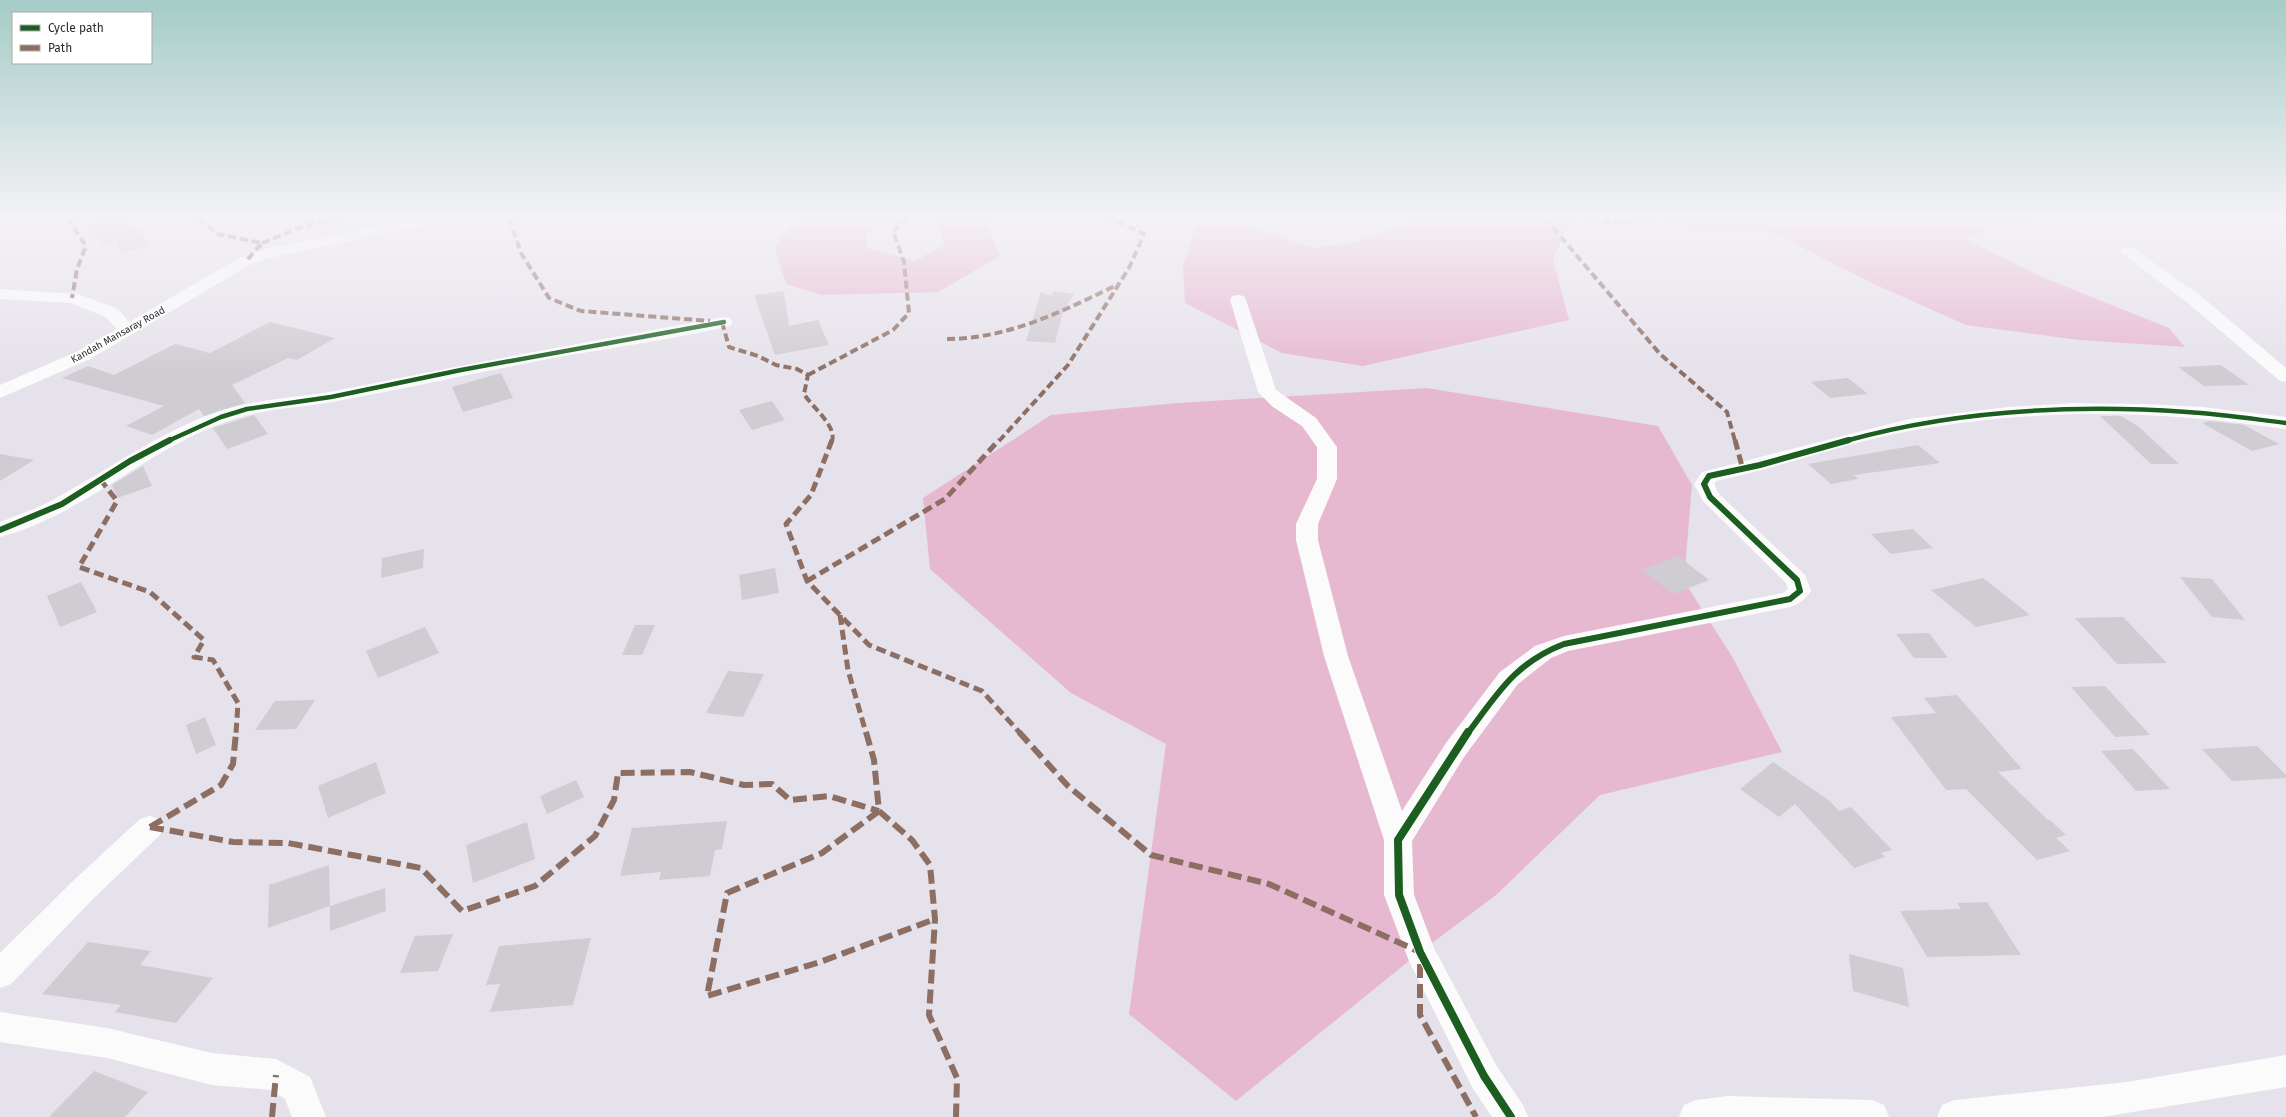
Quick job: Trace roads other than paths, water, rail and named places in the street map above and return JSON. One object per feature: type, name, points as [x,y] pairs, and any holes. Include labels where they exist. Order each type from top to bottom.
[{"type":"street","name":"Kandah Mansaray Road","points":[[0,392],[84,355],[128,331],[230,270]]},
{"type":"street","points":[[2155,270],[2195,300],[2286,377]]},
{"type":"street","points":[[0,294],[72,298],[112,313],[128,331]]},
{"type":"street","points":[[1238,300],[1267,392],[1280,403],[1309,422],[1327,447],[1327,480],[1307,524],[1307,540],[1336,656],[1398,840],[1399,895],[1420,952],[1484,1076],[1511,1117]]},
{"type":"street","points":[[0,530],[62,504],[130,461],[178,435],[221,417],[247,409],[338,396],[461,370],[724,322]]},
{"type":"street","points":[[1398,840],[1454,750],[1509,678],[1543,652],[1564,644],[1790,599],[1800,591],[1797,580],[1710,496],[1704,484],[1710,476],[1743,470],[1908,426],[1967,416],[2086,409],[2176,411],[2286,423]]},
{"type":"street","points":[[0,974],[84,889],[150,828]]},
{"type":"street","points":[[0,1027],[107,1043],[212,1069],[276,1076],[298,1088],[309,1117]]},
{"type":"street","points":[[1954,1117],[2127,1098],[2286,1071]]},
{"type":"street","points":[[1696,1117],[1728,1113],[1872,1117]]}]
